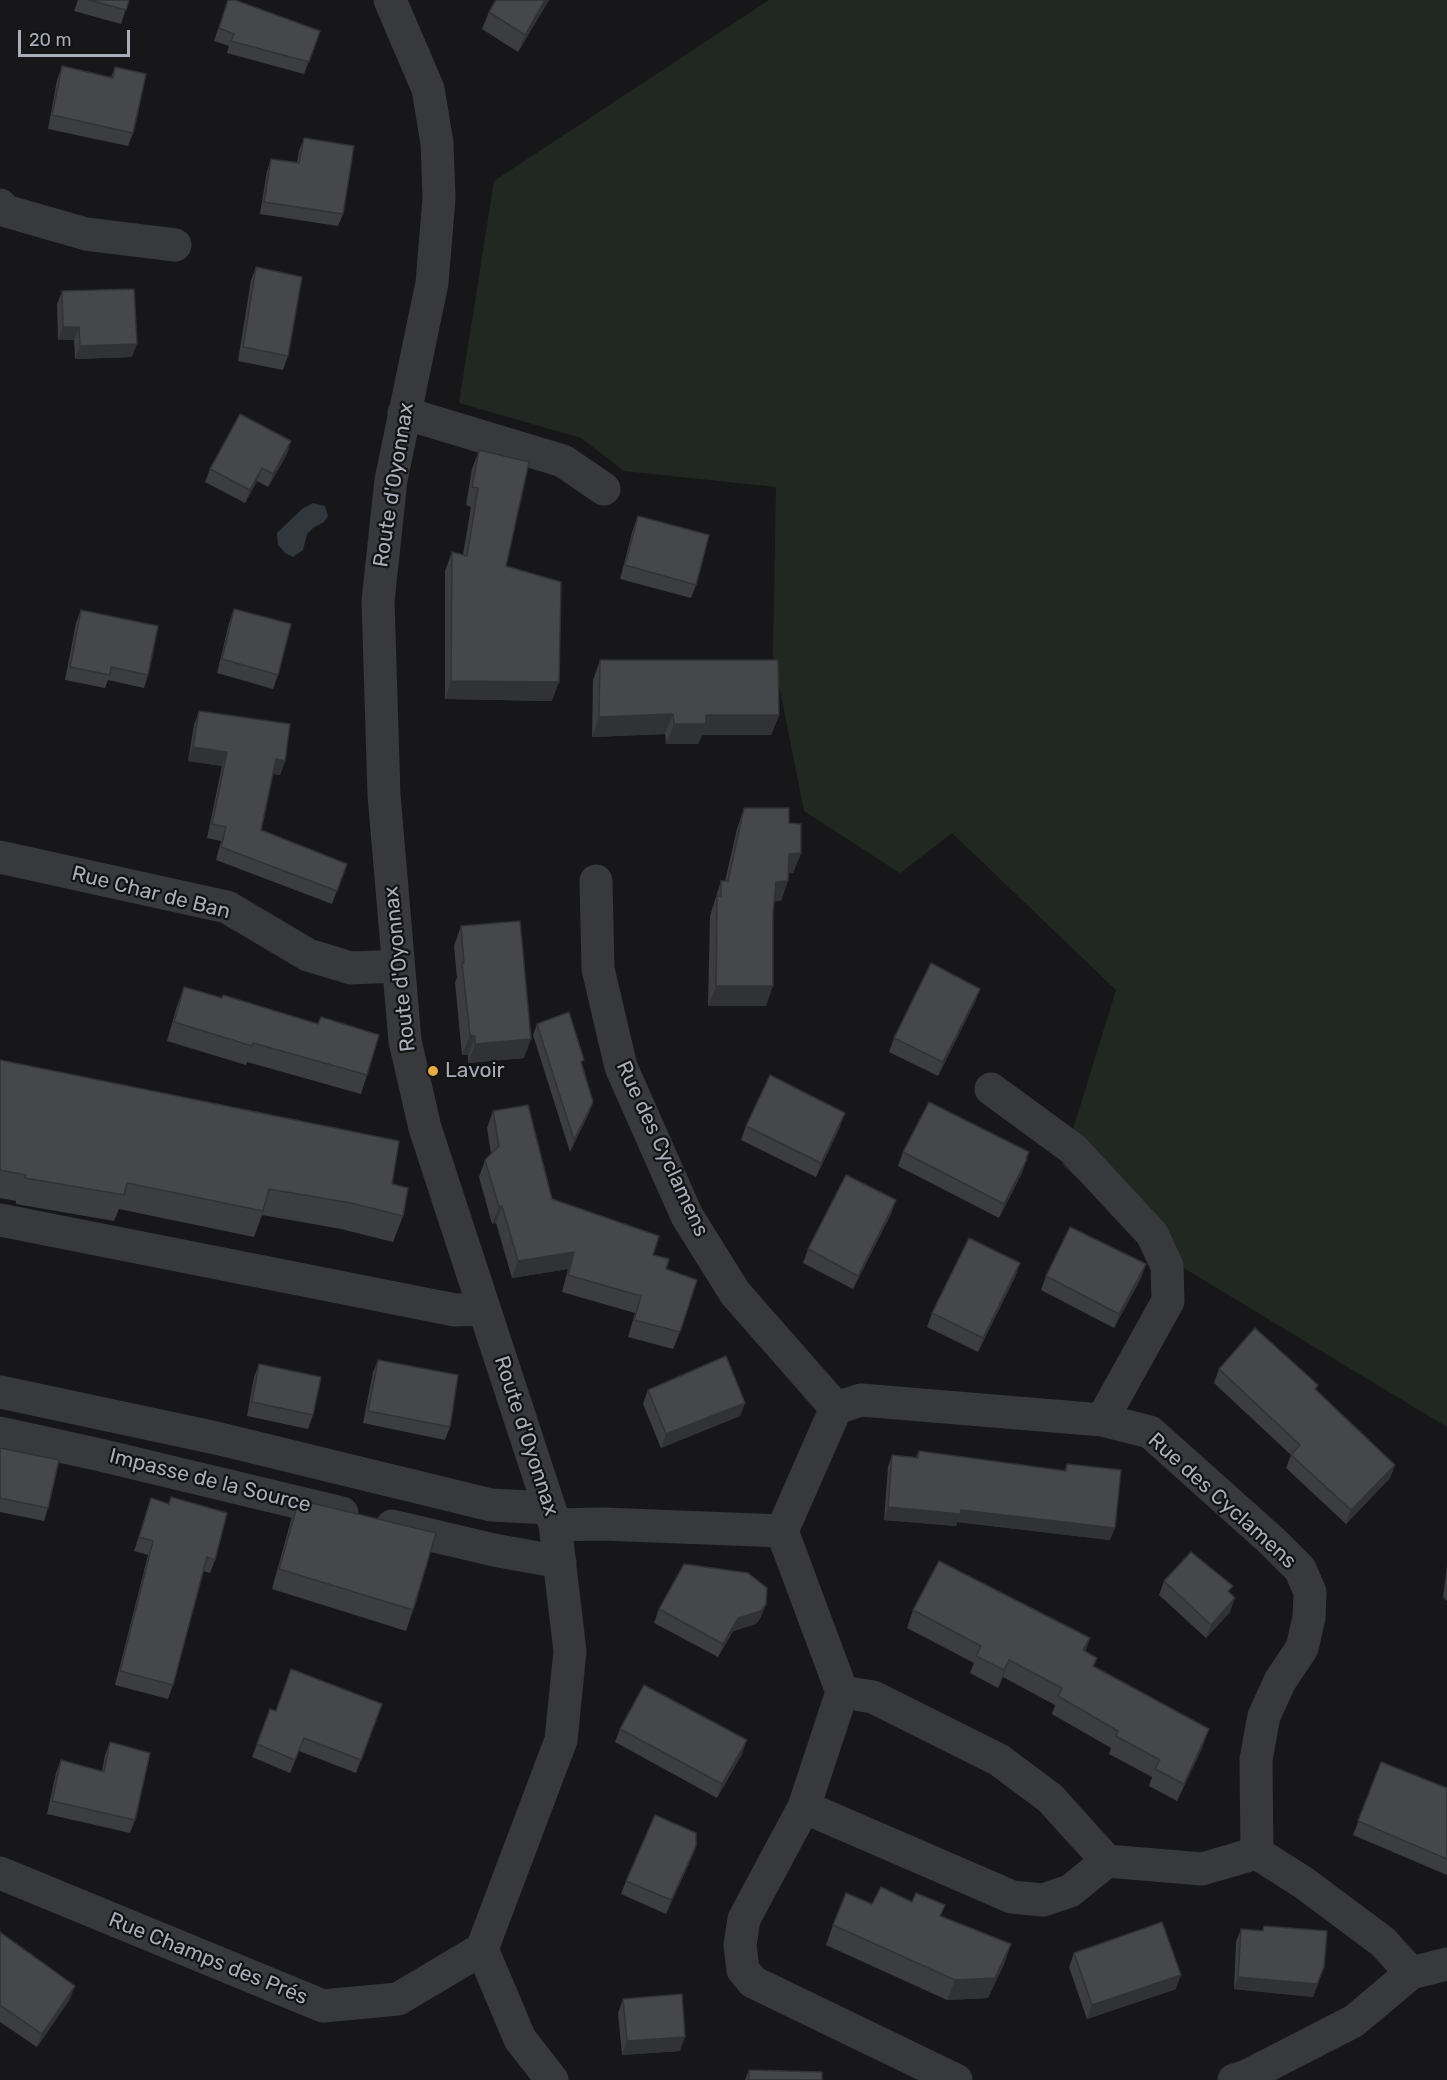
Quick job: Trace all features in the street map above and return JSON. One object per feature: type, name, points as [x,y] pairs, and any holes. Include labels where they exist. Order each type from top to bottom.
[{"type":"street","name":"Route d'Oyonnax","points":[[390,0],[428,89],[437,143],[439,198],[432,283],[391,480],[378,601],[384,795],[405,1041],[425,1128],[552,1516],[560,1562],[570,1651],[561,1740],[482,1949]]},
{"type":"street","points":[[0,205],[6,211],[86,234],[175,245]]},
{"type":"street","points":[[404,413],[563,461],[604,489]]},
{"type":"street","name":"Rue Char de Ban","points":[[0,857],[226,907],[308,955],[351,968],[398,966]]},
{"type":"street","name":"Rue des Cyclamens","points":[[596,881],[598,969],[621,1067],[687,1216],[735,1293],[836,1408],[861,1401],[1102,1420],[1150,1432],[1167,1444],[1274,1542],[1300,1569],[1310,1592],[1309,1618],[1302,1648],[1280,1681],[1264,1716],[1256,1759],[1257,1853]]},
{"type":"street","points":[[991,1089],[1073,1149],[1152,1234],[1167,1266],[1168,1301],[1102,1420]]},
{"type":"street","points":[[0,1220],[455,1310],[483,1309]]},
{"type":"street","points":[[0,1392],[216,1438],[482,1503],[552,1516],[603,1524],[782,1531]]},
{"type":"street","points":[[836,1408],[782,1531],[842,1692],[804,1807],[744,1919],[740,1945],[743,1970],[753,1982],[956,2080]]},
{"type":"street","name":"Impasse de la Source","points":[[0,1433],[119,1459],[494,1550],[560,1562]]},
{"type":"street","points":[[842,1692],[873,1697],[999,1760],[1050,1798],[1107,1861],[1203,1869],[1257,1853],[1304,1883],[1383,1942],[1411,1973]]},
{"type":"street","points":[[804,1807],[1012,1897],[1043,1900],[1070,1891],[1107,1861]]},
{"type":"street","name":"Rue Champs des Prés","points":[[0,1873],[323,2006],[398,1999],[482,1949]]},
{"type":"street","points":[[482,1949],[520,2039],[552,2080]]},
{"type":"street","points":[[1234,2080],[1247,2076],[1354,2021],[1411,1973],[1447,1964]]},
{"type":"shaded area","points":[[769,0],[1447,0],[1447,1427],[1172,1261],[1062,1165],[1116,990],[952,833],[900,873],[804,811],[773,655],[776,487],[624,471],[581,438],[459,403],[494,181]]},
{"type":"shaded area","points":[[313,503],[325,506],[328,516],[324,522],[307,534],[303,550],[293,557],[285,553],[278,545],[277,533],[302,509]]},
{"type":"building","points":[[89,0],[129,0],[126,10]]},
{"type":"building","points":[[228,0],[235,0],[320,31],[309,62],[231,41],[234,34],[219,28]]},
{"type":"building","points":[[496,0],[545,0],[525,35],[489,12]]},
{"type":"building","points":[[62,66],[113,78],[115,67],[146,74],[133,133],[52,115]]},
{"type":"building","points":[[304,138],[354,146],[343,214],[264,202],[271,159],[299,163]]},
{"type":"building","points":[[256,267],[302,277],[288,356],[243,347]]},
{"type":"building","points":[[134,289],[137,344],[80,346],[79,327],[63,327],[62,291]]},
{"type":"building","points":[[240,414],[291,441],[273,474],[262,468],[250,490],[210,469]]},
{"type":"building","points":[[479,450],[529,462],[506,566],[561,582],[559,682],[451,681],[452,552],[467,556],[478,488],[472,487]]},
{"type":"building","points":[[638,516],[709,535],[696,585],[625,565]]},
{"type":"building","points":[[234,609],[291,624],[278,675],[222,659]]},
{"type":"building","points":[[81,610],[158,626],[148,675],[111,667],[110,675],[70,667]]},
{"type":"building","points":[[600,660],[778,660],[779,715],[706,715],[706,724],[674,724],[673,714],[599,717]]},
{"type":"building","points":[[199,711],[290,724],[285,761],[276,759],[261,830],[347,864],[337,891],[221,847],[226,827],[212,824],[227,752],[193,747]]},
{"type":"building","points":[[744,808],[789,808],[789,823],[801,824],[801,853],[789,854],[788,881],[776,882],[773,913],[773,986],[716,986],[717,896],[721,896],[721,881],[728,881]]},
{"type":"building","points":[[520,921],[531,1039],[475,1044],[475,1036],[470,1035],[462,963],[464,963],[461,926]]},
{"type":"building","points":[[931,963],[980,989],[943,1062],[894,1038]]},
{"type":"building","points":[[184,987],[222,998],[223,995],[318,1024],[321,1017],[379,1035],[367,1075],[253,1043],[252,1046],[174,1022]]},
{"type":"building","points":[[569,1012],[584,1060],[581,1062],[593,1102],[574,1140],[537,1024]]},
{"type":"building","points":[[0,1060],[399,1141],[392,1184],[408,1188],[403,1216],[351,1203],[269,1189],[263,1211],[127,1183],[124,1195],[25,1178],[26,1175],[0,1170]]},
{"type":"building","points":[[770,1075],[845,1113],[821,1163],[746,1126]]},
{"type":"building","points":[[929,1102],[1029,1152],[1004,1204],[903,1152]]},
{"type":"building","points":[[528,1105],[552,1199],[659,1236],[653,1255],[669,1259],[666,1269],[697,1280],[680,1332],[634,1320],[641,1296],[568,1275],[574,1252],[518,1261],[502,1206],[499,1207],[485,1160],[499,1146],[493,1111]]},
{"type":"building","points":[[846,1175],[896,1200],[858,1276],[808,1249]]},
{"type":"building","points":[[1070,1227],[1146,1264],[1119,1314],[1046,1276]]},
{"type":"building","points":[[969,1238],[1020,1263],[983,1338],[932,1313]]},
{"type":"building","points":[[1255,1328],[1318,1385],[1315,1389],[1395,1465],[1351,1510],[1291,1455],[1300,1445],[1219,1369]]},
{"type":"building","points":[[726,1356],[745,1403],[666,1434],[648,1390]]},
{"type":"building","points":[[378,1360],[458,1375],[450,1427],[368,1411]]},
{"type":"building","points":[[259,1364],[321,1377],[313,1415],[252,1402]]},
{"type":"building","points":[[0,1448],[59,1460],[48,1508],[0,1498]]},
{"type":"building","points":[[919,1451],[1066,1471],[1067,1464],[1121,1470],[1115,1528],[961,1510],[960,1514],[888,1507],[892,1455],[918,1458]]},
{"type":"building","points":[[171,1497],[227,1513],[215,1560],[207,1557],[173,1685],[120,1671],[153,1541],[139,1537],[151,1498],[169,1504]]},
{"type":"building","points":[[299,1500],[436,1533],[413,1610],[279,1569]]},
{"type":"building","points":[[1191,1552],[1233,1586],[1228,1591],[1235,1598],[1211,1625],[1164,1581]]},
{"type":"building","points":[[939,1561],[1090,1638],[1083,1650],[1097,1658],[1093,1666],[1209,1729],[1184,1784],[1155,1769],[1160,1760],[1116,1736],[1118,1731],[1058,1696],[1062,1688],[1009,1660],[1004,1670],[976,1656],[981,1646],[913,1610]]},
{"type":"building","points":[[684,1564],[748,1573],[767,1588],[766,1604],[761,1611],[738,1618],[723,1644],[659,1609]]},
{"type":"building","points":[[291,1669],[382,1704],[361,1760],[304,1738],[295,1760],[257,1744],[270,1709],[276,1711]]},
{"type":"building","points":[[644,1685],[747,1740],[722,1784],[620,1729]]},
{"type":"building","points":[[110,1742],[150,1753],[135,1820],[52,1801],[61,1760],[104,1772]]},
{"type":"building","points":[[1381,1762],[1447,1788],[1447,1859],[1358,1821]]},
{"type":"building","points":[[655,1815],[696,1833],[696,1846],[671,1900],[626,1881]]},
{"type":"building","points":[[881,1887],[912,1902],[916,1893],[945,1905],[940,1916],[1011,1944],[995,1978],[955,1980],[833,1925],[846,1893],[872,1904]]},
{"type":"building","points":[[1162,1922],[1181,1975],[1092,2005],[1074,1953]]},
{"type":"building","points":[[1264,1926],[1327,1931],[1324,1967],[1317,1984],[1238,1977],[1241,1929],[1263,1931]]},
{"type":"building","points":[[0,1932],[75,1986],[42,2034],[0,2005]]},
{"type":"building","points":[[682,1994],[685,2037],[627,2041],[623,1999]]},
{"type":"building","points":[[749,2070],[822,2072],[822,2080],[749,2080]]},
{"type":"place","name":"Lavoir","points":[[433,1071]]}]
